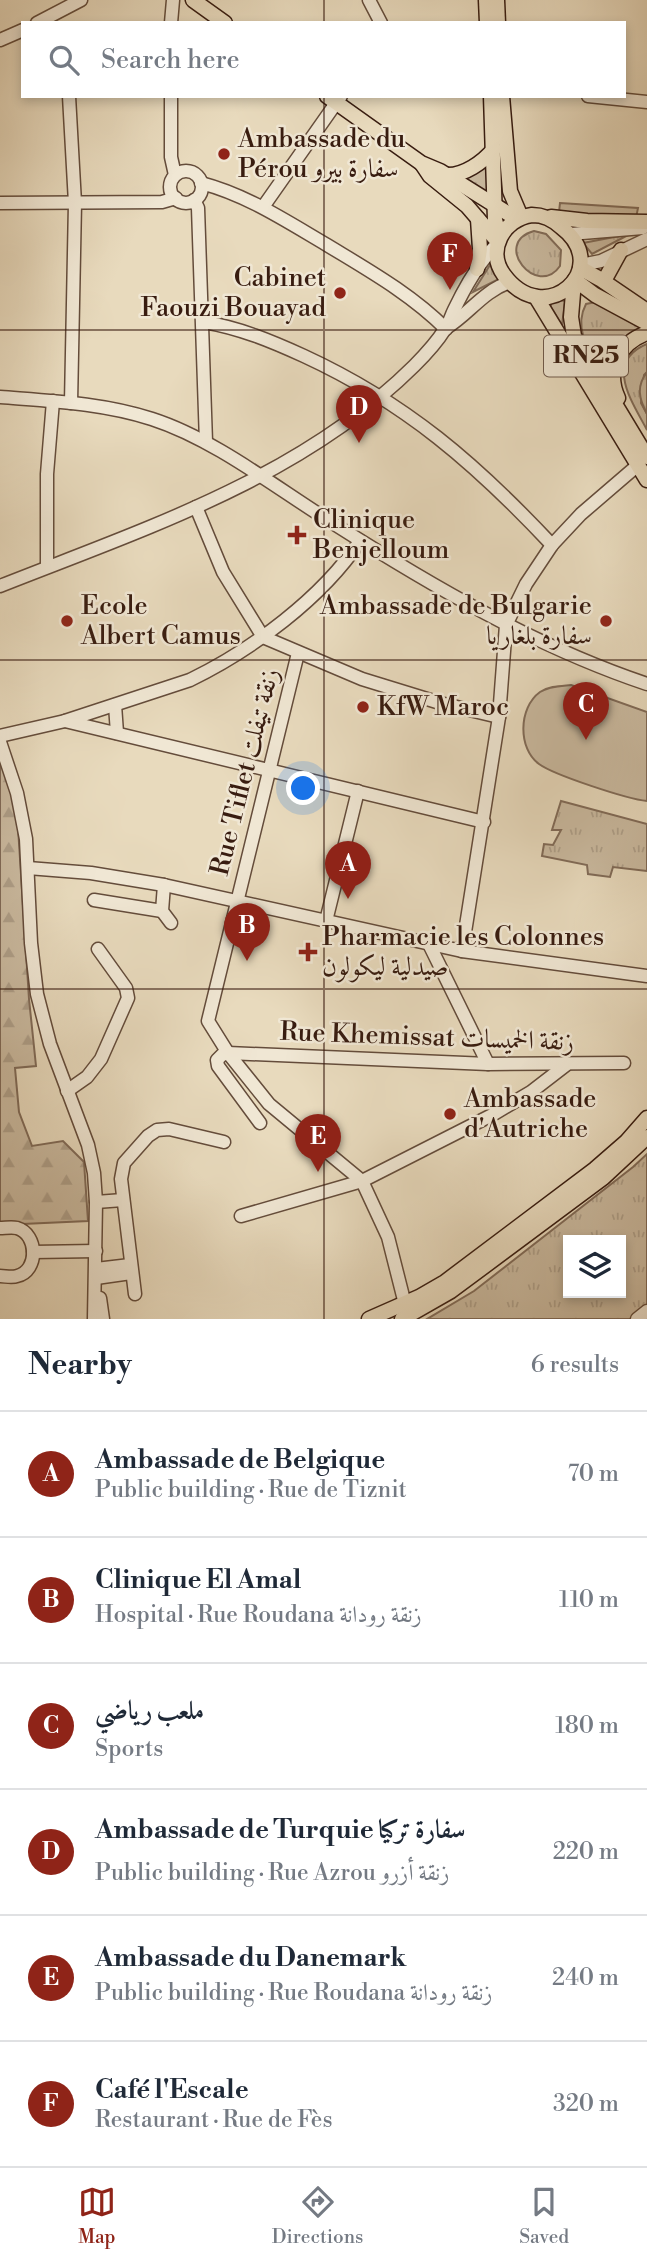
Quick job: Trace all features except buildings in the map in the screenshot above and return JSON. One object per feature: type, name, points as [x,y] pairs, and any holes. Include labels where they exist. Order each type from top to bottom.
[{"type":"main road","points":[[193,0],[222,21]]},
{"type":"main road","points":[[486,0],[487,21]]},
{"type":"main road","points":[[496,0],[498,21]]},
{"type":"main road","points":[[335,98],[421,163],[519,218]]},
{"type":"main road","points":[[491,98],[498,264],[510,282]]},
{"type":"main road","points":[[502,98],[510,191],[519,218]]},
{"type":"main road","points":[[446,175],[458,174],[468,169],[485,159],[494,149]]},
{"type":"main road","points":[[421,163],[430,177],[477,218],[498,241]]},
{"type":"main road","points":[[498,241],[507,226],[519,218],[532,215],[587,221],[647,222]]},
{"type":"main road","points":[[543,216],[570,234]]},
{"type":"main road","points":[[477,218],[480,238],[477,269]]},
{"type":"main road","name":"RN25","points":[[570,234],[578,246],[571,325],[574,336],[623,415]]},
{"type":"main road","points":[[604,281],[621,250]]},
{"type":"main road","name":"RN25","points":[[577,274],[604,281],[647,311]]},
{"type":"main road","name":"RN25","points":[[536,298],[560,293],[577,274]]},
{"type":"main road","name":"RN25","points":[[577,274],[590,292],[647,323]]},
{"type":"main road","name":"RN25","points":[[510,282],[536,298],[643,461]]},
{"type":"main road","name":"RN25","points":[[647,333],[630,341],[615,363],[612,381],[643,461],[647,480]]},
{"type":"main road","points":[[405,1313],[595,1169],[626,1142],[647,1118]]},
{"type":"main road","points":[[369,1319],[405,1313],[451,1292],[620,1165],[647,1137]]},
{"type":"street","points":[[59,18],[81,0]]},
{"type":"street","points":[[171,21],[173,0]]},
{"type":"street","points":[[369,0],[380,21]]},
{"type":"street","points":[[0,40],[21,31]]},
{"type":"street","points":[[69,98],[75,203],[71,402]]},
{"type":"street","points":[[171,98],[171,157],[175,175],[170,187],[176,198],[184,202],[194,200],[201,193],[201,183],[195,174],[191,172],[175,175]]},
{"type":"street","points":[[263,207],[335,98]]},
{"type":"street","points":[[608,98],[647,102]]},
{"type":"street","points":[[201,183],[228,190],[263,207],[383,279],[433,315],[446,328]]},
{"type":"street","points":[[0,203],[162,202],[176,198]]},
{"type":"street","points":[[194,200],[198,208],[204,322],[206,442]]},
{"type":"street","points":[[570,234],[647,227]]},
{"type":"street","points":[[577,274],[647,239]]},
{"type":"street","points":[[0,586],[196,507],[260,477],[333,431],[381,396],[416,364],[446,328],[477,269],[498,241]]},
{"type":"street","points":[[446,328],[464,316],[491,290],[510,282]]},
{"type":"street","points":[[204,322],[233,327],[256,335],[326,366],[381,396],[471,463],[552,545]]},
{"type":"street","points":[[0,397],[71,402],[134,414],[206,442],[360,541],[506,625],[588,663],[647,684]]},
{"type":"street","points":[[47,567],[47,474],[53,401]]},
{"type":"street","points":[[462,951],[499,717],[506,625],[526,584],[552,545],[581,514],[643,461]]},
{"type":"street","points":[[196,507],[220,565],[236,596],[263,637],[362,679],[499,717]]},
{"type":"street","points":[[0,736],[65,721],[115,705],[190,680],[227,661],[263,637],[339,569],[360,541]]},
{"type":"street","name":"Rue Tiflet زنقة تيفلت","points":[[299,653],[268,769],[208,1021],[229,1054],[270,1104],[362,1181]]},
{"type":"street","points":[[115,705],[117,733]]},
{"type":"street","points":[[65,721],[484,822]]},
{"type":"street","points":[[0,742],[22,815],[37,994],[50,1044],[88,1145],[94,1173],[94,1319]]},
{"type":"street","points":[[326,921],[358,792]]},
{"type":"street","points":[[28,869],[91,873],[164,885],[462,951],[647,976]]},
{"type":"street","points":[[162,911],[164,885]]},
{"type":"street","points":[[94,900],[162,911],[171,922]]},
{"type":"street","points":[[429,944],[488,1064]]},
{"type":"street","points":[[67,1091],[87,1077],[101,1059],[128,998],[126,988],[98,949]]},
{"type":"street","points":[[229,1054],[219,1057],[218,1066],[260,1123]]},
{"type":"street","name":"Rue Khemissat زنقة الخميسات","points":[[229,1054],[488,1064],[624,1063]]},
{"type":"street","points":[[241,1216],[362,1181],[531,1093],[566,1065]]},
{"type":"street","points":[[135,1294],[123,1200],[122,1168],[152,1132],[169,1129],[224,1142]]},
{"type":"street","points":[[362,1181],[388,1237],[405,1313]]},
{"type":"street","points":[[96,1202],[123,1200]]},
{"type":"street","points":[[0,1228],[18,1228],[31,1242],[33,1252],[25,1272],[18,1276],[0,1276]]},
{"type":"street","points":[[33,1252],[96,1251]]},
{"type":"street","points":[[96,1273],[131,1269]]},
{"type":"street","points":[[96,1273],[103,1319]]},
{"type":"street","points":[[637,1319],[647,1311]]},
{"type":"green space","points":[[490,162],[489,197],[461,178]]},
{"type":"green space","points":[[560,203],[638,208],[636,218],[559,212]]},
{"type":"green space","points":[[534,231],[546,234],[561,250],[560,266],[551,274],[540,276],[530,273],[517,256],[517,246],[522,237]]},
{"type":"green space","points":[[630,234],[592,254],[583,243]]},
{"type":"green space","points":[[490,265],[501,278],[473,292]]},
{"type":"green space","points":[[551,299],[565,301],[562,325],[551,307]]},
{"type":"green space","points":[[596,302],[642,328],[627,336],[611,353],[604,377],[582,333],[582,314],[586,304]]},
{"type":"green space","points":[[647,344],[647,372],[644,375],[641,403],[647,414],[647,430],[629,396],[624,372],[626,361]]},
{"type":"green space","points":[[647,372],[647,414],[640,393],[641,382]]},
{"type":"green space","points":[[571,685],[647,712],[647,801],[574,780],[547,769],[532,757],[527,749],[523,728],[528,708],[540,692]]},
{"type":"green space","points":[[0,758],[17,812],[36,1066],[15,1068],[19,1112],[32,1146],[63,1141],[84,1162],[88,1221],[0,1225]]},
{"type":"green space","points":[[561,801],[647,824],[647,871],[613,867],[610,877],[588,874],[587,865],[542,856],[544,844],[553,845],[561,830],[552,830]]},
{"type":"green space","points":[[647,1154],[647,1307],[631,1319],[427,1319],[474,1291]]},
{"type":"place","name":"Ambassade du Pérou سفارة بيرو","points":[[224,154]]},
{"type":"place","name":"Café l'Escale","points":[[450,290]]},
{"type":"place","name":"Cabinet Faouzi Bouayad","points":[[340,293]]},
{"type":"place","name":"Ambassade de Turquie سفارة تركيا","points":[[359,443]]},
{"type":"place","name":"Clinique Benjelloum","points":[[297,535]]},
{"type":"place","name":"Ecole Albert Camus","points":[[67,621]]},
{"type":"place","name":"Ambassade de Bulgarie سفارة بلغاريا","points":[[606,621]]},
{"type":"place","name":"KfW Maroc","points":[[363,707]]},
{"type":"place","name":"ملعب رياضي","points":[[586,740]]},
{"type":"place","name":"Ambassade de Belgique","points":[[348,899]]},
{"type":"place","name":"Pharmacie les Colonnes صيدلية ليكولون","points":[[308,952]]},
{"type":"place","name":"Clinique El Amal","points":[[247,961]]},
{"type":"place","name":"Ambassade d'Autriche","points":[[450,1114]]},
{"type":"place","name":"Ambassade du Danemark","points":[[318,1172]]}]
